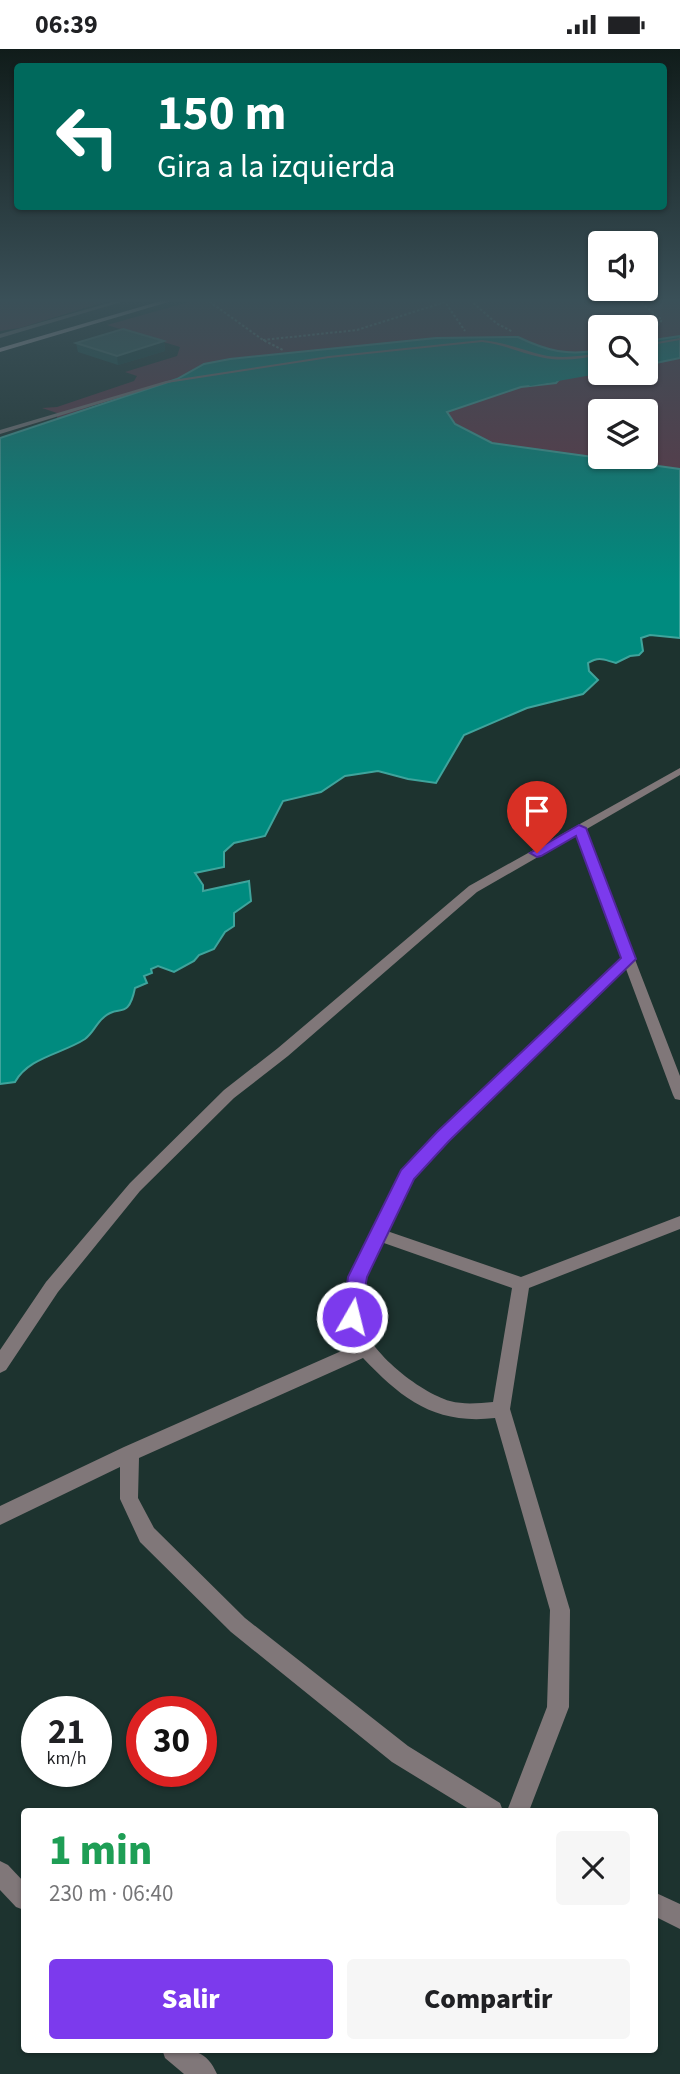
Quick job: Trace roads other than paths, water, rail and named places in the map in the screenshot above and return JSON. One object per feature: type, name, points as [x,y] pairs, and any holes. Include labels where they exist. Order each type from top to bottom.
[{"type":"street","points":[[0,1365],[52,1287],[135,1187],[229,1094],[283,1052],[473,889],[680,771]]},
{"type":"street","points":[[579,828],[680,1095]]},
{"type":"street","points":[[501,1409],[465,1412],[436,1404],[389,1374],[365,1349],[352,1317],[358,1277],[408,1175],[443,1136],[628,959]]},
{"type":"street","points":[[377,1234],[521,1283],[680,1223]]},
{"type":"street","points":[[519,1808],[558,1707],[560,1610],[501,1409],[521,1283]]},
{"type":"street","points":[[0,1516],[130,1453],[365,1349]]},
{"type":"street","points":[[130,1453],[129,1499],[147,1535],[238,1625],[400,1754],[487,1808]]},
{"type":"street","points":[[0,1873],[21,1896]]},
{"type":"street","points":[[658,1905],[680,1917]]},
{"type":"street","points":[[179,2053],[204,2074]]},
{"type":"lane","points":[[0,432],[124,394]]},
{"type":"water","points":[[130,394],[499,394],[447,412],[455,424],[492,443],[588,456],[588,469],[658,469],[658,466],[680,469],[680,638],[650,635],[641,638],[643,651],[639,655],[616,663],[599,659],[588,663],[589,671],[598,680],[583,694],[527,708],[464,735],[436,783],[378,771],[345,776],[321,792],[283,801],[265,836],[234,843],[224,852],[224,867],[195,873],[203,885],[203,891],[249,881],[251,901],[234,913],[234,926],[225,932],[214,949],[199,955],[194,961],[174,972],[158,966],[151,969],[152,973],[144,976],[147,983],[135,988],[126,1008],[108,1014],[85,1039],[37,1061],[15,1082],[0,1084],[0,438]]}]
